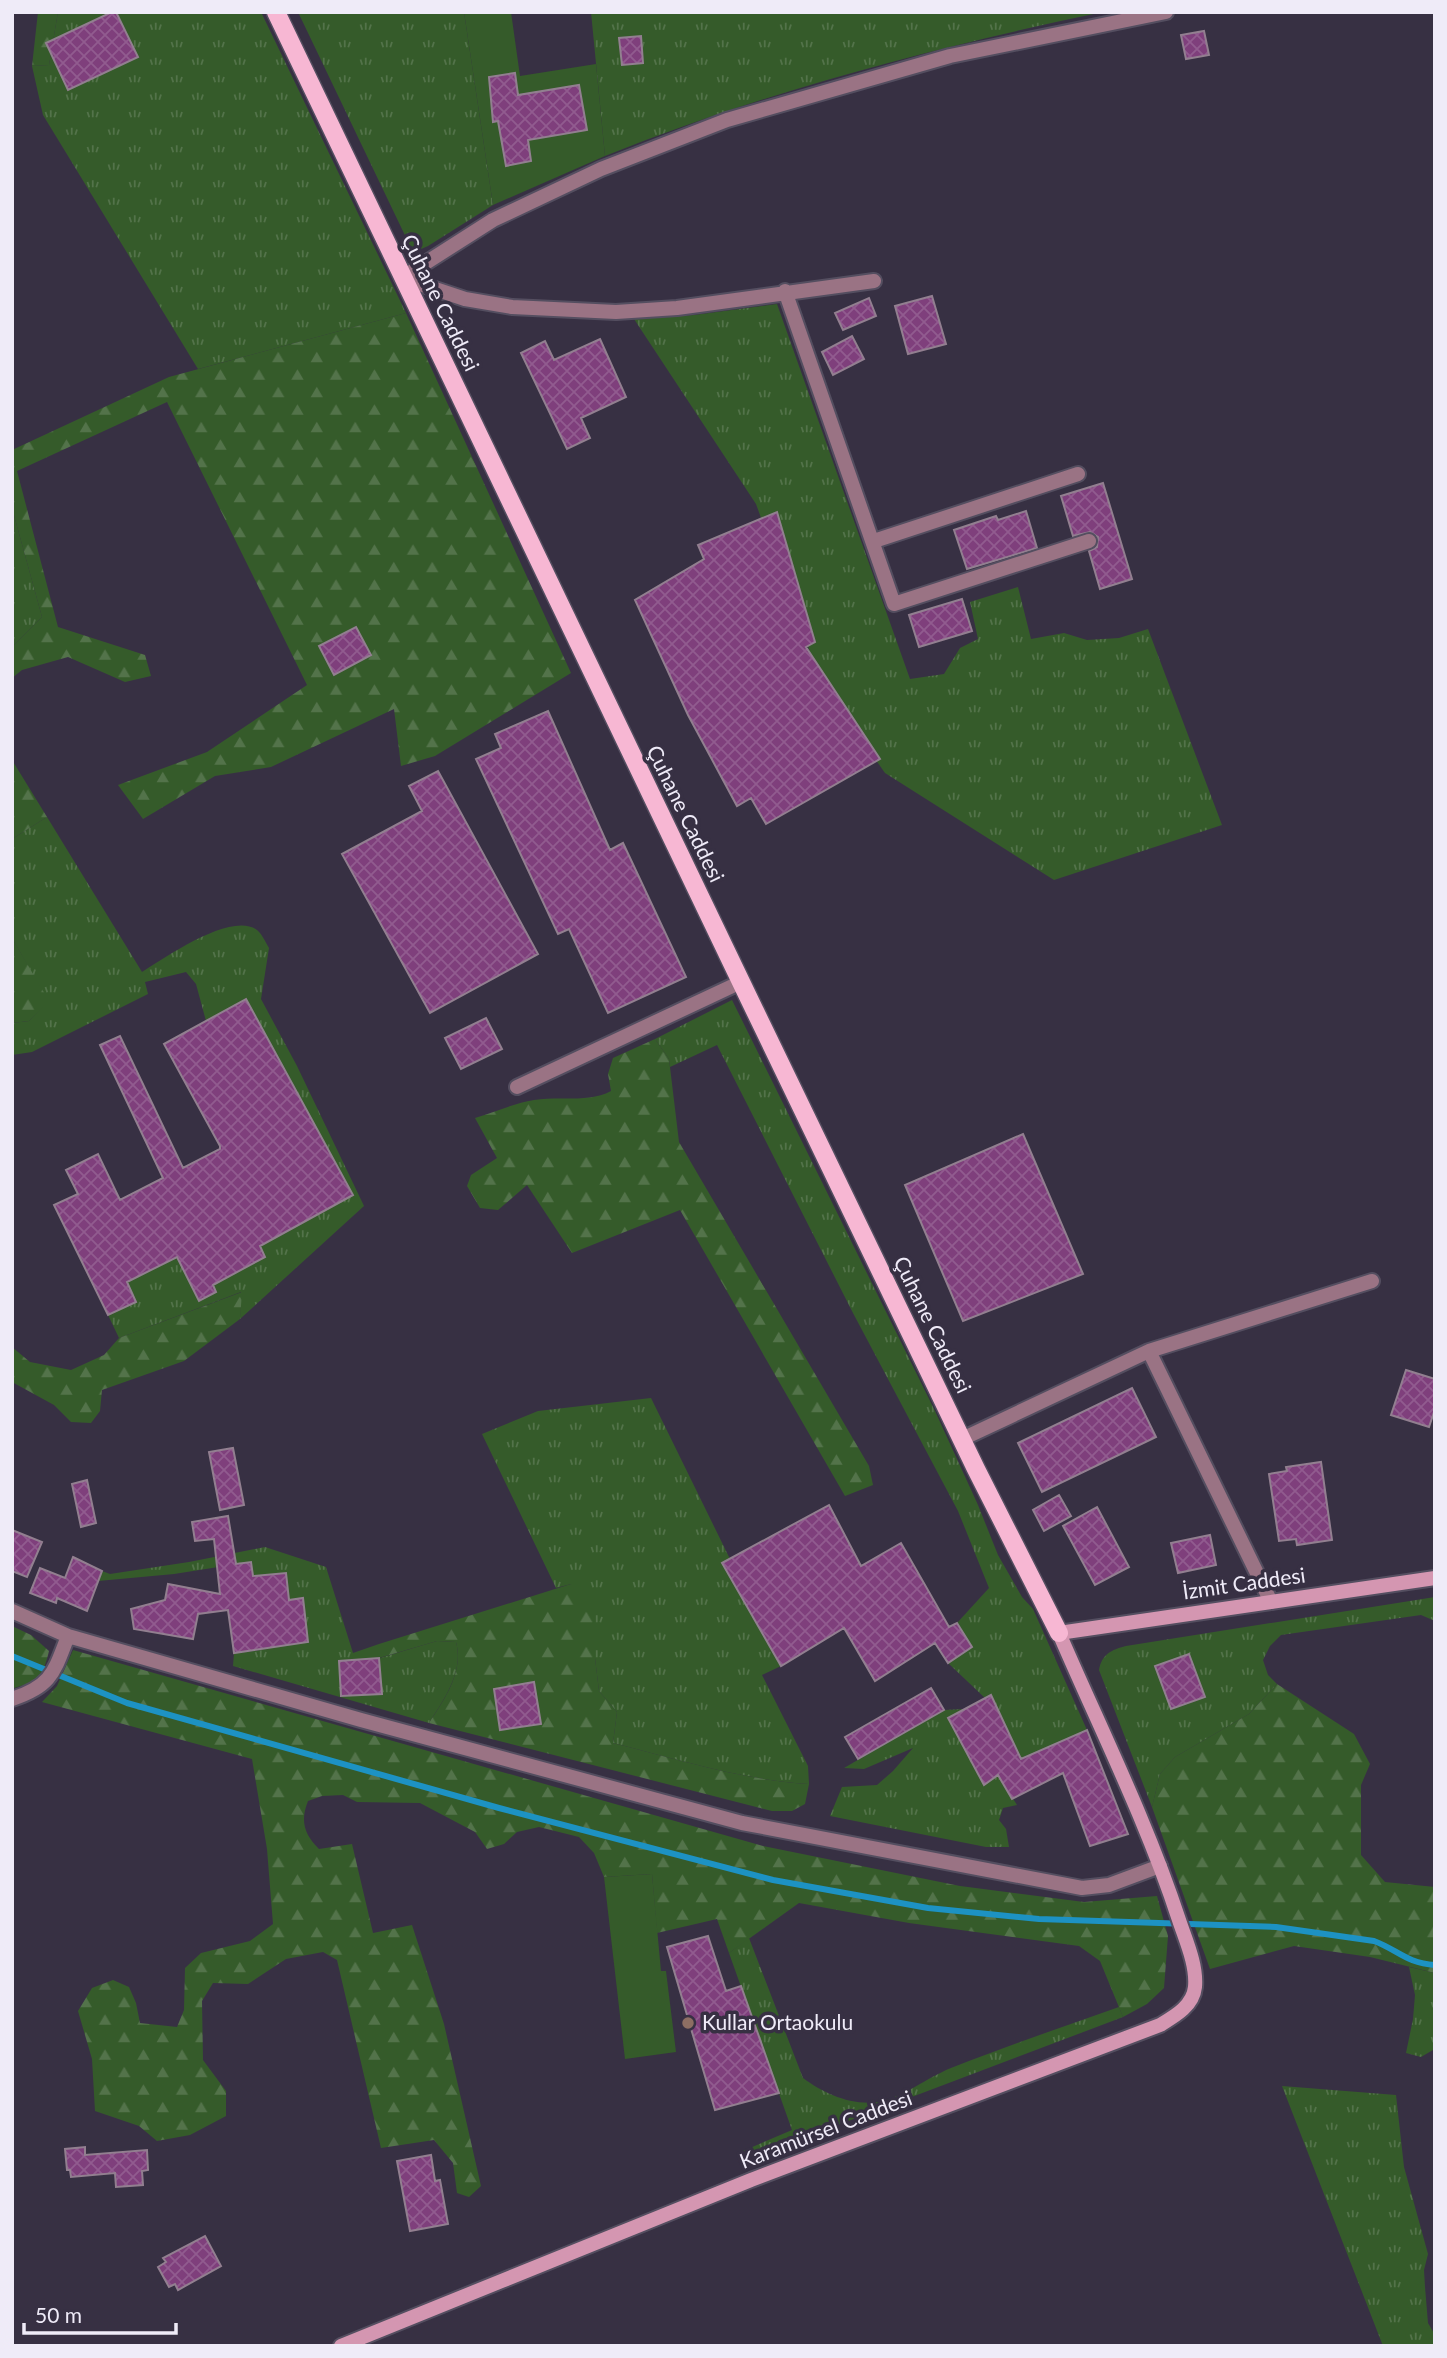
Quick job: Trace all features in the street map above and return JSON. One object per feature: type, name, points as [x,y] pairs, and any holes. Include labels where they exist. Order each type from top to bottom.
[{"type":"main road","name":"Çuhane Caddesi","points":[[276,12],[741,982],[1059,1633]]},
{"type":"main road","name":"İzmit Caddesi","points":[[1059,1633],[1435,1578]]},
{"type":"main road","name":"Karamürsel Caddesi","points":[[341,2346],[751,2180],[1160,2025],[1188,2004],[1195,1991],[1195,1975],[1169,1890],[1059,1633]]},
{"type":"street","points":[[402,278],[493,220],[601,169],[703,129],[950,56],[1166,12]]},
{"type":"street","points":[[402,278],[465,299],[512,307],[616,312],[677,308],[785,291],[874,281]]},
{"type":"street","points":[[785,291],[894,604],[1089,541]]},
{"type":"street","points":[[874,541],[1078,474]]},
{"type":"street","points":[[517,1087],[741,982]]},
{"type":"street","points":[[962,1439],[1149,1351],[1372,1281]]},
{"type":"street","points":[[1149,1351],[1271,1602]]},
{"type":"street","points":[[12,1611],[68,1636],[361,1720],[742,1823],[1082,1888],[1109,1885],[1160,1866]]},
{"type":"street","points":[[12,1699],[40,1688],[48,1680],[68,1636]]},
{"type":"green space","points":[[38,12],[58,12],[49,65],[32,66]]},
{"type":"green space","points":[[58,12],[261,12],[406,313],[198,369],[43,115],[32,66],[49,65]]},
{"type":"green space","points":[[298,12],[464,12],[493,205],[428,246],[412,250]]},
{"type":"green space","points":[[464,12],[511,12],[520,76],[596,64],[605,156],[493,205]]},
{"type":"green space","points":[[591,12],[1103,12],[851,73],[727,111],[605,156]]},
{"type":"green space","points":[[777,304],[910,679],[944,674],[960,648],[978,639],[970,602],[1018,587],[1031,639],[1064,633],[1087,640],[1119,638],[1148,629],[1222,825],[1054,880],[885,773],[821,682],[756,504],[634,319],[694,315]]},
{"type":"green space","points":[[406,313],[571,673],[435,756],[401,766],[394,709],[271,767],[215,776],[143,819],[118,785],[207,752],[307,685],[167,402],[17,471],[58,627],[145,655],[151,676],[125,682],[68,657],[22,670],[12,678],[12,647],[42,617],[12,508],[12,450],[169,377]]},
{"type":"green space","points":[[12,508],[42,617],[12,647]]},
{"type":"green space","points":[[12,760],[47,817],[12,839]]},
{"type":"green space","points":[[47,817],[142,972],[198,939],[231,927],[246,926],[257,930],[269,948],[261,999],[297,1066],[364,1206],[240,1319],[241,1292],[119,1338],[108,1315],[136,1302],[127,1282],[143,1189],[200,1301],[216,1292],[212,1284],[265,1257],[260,1246],[352,1195],[246,1000],[206,1021],[196,984],[186,972],[145,982],[148,994],[32,1052],[12,1055],[12,1023],[29,1021],[48,1001],[12,938],[12,839]]},
{"type":"green space","points":[[12,938],[49,1001],[29,1021],[12,1023]]},
{"type":"green space","points":[[732,1000],[935,1411],[998,1555],[1022,1597],[1033,1609],[1087,1730],[1021,1759],[991,1695],[985,1698],[948,1663],[972,1647],[957,1623],[989,1588],[958,1511],[853,1313],[717,1045],[670,1067],[669,1059],[655,1039]]},
{"type":"green space","points":[[655,1039],[669,1059],[679,1142],[869,1466],[873,1485],[845,1496],[680,1210],[572,1253],[527,1185],[498,1210],[480,1208],[467,1186],[471,1175],[497,1158],[475,1118],[527,1101],[602,1095],[611,1091],[608,1074],[613,1058]]},
{"type":"green space","points":[[242,1292],[240,1319],[184,1361],[102,1390],[100,1411],[91,1423],[71,1422],[54,1405],[12,1382],[12,1347],[30,1362],[71,1370],[104,1355],[119,1338]]},
{"type":"green space","points":[[651,1398],[730,1559],[722,1563],[781,1666],[762,1675],[808,1766],[809,1784],[734,1773],[613,1743],[617,1712],[599,1691],[595,1658],[571,1584],[556,1588],[482,1434],[538,1411]]},
{"type":"green space","points":[[265,1547],[326,1567],[353,1653],[379,1644],[380,1658],[437,1641],[456,1642],[458,1653],[452,1684],[429,1723],[233,1666],[234,1653],[262,1650],[250,1562],[174,1574],[98,1581],[102,1571],[110,1574]]},
{"type":"green space","points":[[571,1584],[587,1594],[594,1617],[599,1691],[617,1712],[613,1743],[734,1773],[809,1784],[805,1804],[792,1811],[772,1811],[429,1723],[452,1684],[457,1664],[456,1642],[437,1641],[379,1658],[379,1644]]},
{"type":"green space","points":[[1435,1597],[1435,1621],[1421,1615],[1281,1635],[1270,1646],[1263,1660],[1268,1675],[1277,1684],[1249,1714],[1175,1757],[1160,1774],[1152,1807],[1099,1670],[1108,1653],[1126,1646]]},
{"type":"green space","points":[[12,1626],[31,1635],[49,1651],[39,1676],[14,1688],[12,1687]]},
{"type":"green space","points":[[73,1650],[763,1846],[960,1886],[1084,1902],[1157,1896],[1168,1936],[1164,1988],[1147,2004],[1123,2017],[1100,1961],[1079,1946],[909,1923],[799,1903],[729,1953],[717,1919],[657,1933],[652,1874],[604,1877],[594,1853],[579,1837],[539,1827],[517,1832],[504,1844],[487,1849],[475,1832],[420,1803],[357,1802],[343,1795],[322,1796],[308,1801],[304,1815],[305,1827],[319,1849],[352,1844],[373,1933],[412,1925],[444,2024],[481,2186],[469,2197],[457,2193],[453,2163],[434,2140],[381,2148],[337,1960],[323,1952],[286,1959],[248,1984],[213,1983],[202,2001],[203,2060],[226,2091],[226,2116],[190,2135],[157,2141],[139,2126],[95,2111],[92,2059],[78,2011],[92,1988],[113,1980],[129,1987],[140,2023],[177,2027],[184,2010],[185,1968],[201,1953],[250,1941],[273,1924],[267,1849],[252,1759],[42,1702],[57,1686]]},
{"type":"green space","points":[[1277,1684],[1354,1734],[1370,1764],[1361,1785],[1361,1855],[1385,1882],[1435,1887],[1435,1973],[1370,1957],[1294,1946],[1210,1969],[1152,1807],[1160,1774],[1175,1757],[1249,1714]]},
{"type":"green space","points":[[964,1709],[953,1728],[984,1785],[998,1775],[1017,1805],[1003,1808],[999,1820],[1006,1829],[1009,1847],[986,1847],[830,1816],[842,1787],[877,1785],[913,1748],[864,1769],[844,1768],[944,1710]]},
{"type":"green space","points":[[652,1874],[661,1971],[666,1971],[676,2052],[625,2059],[604,1877]]},
{"type":"green space","points":[[749,1938],[803,2078],[819,2089],[848,2100],[868,2103],[887,2100],[951,2068],[1119,2007],[1123,2017],[759,2155],[743,2151],[792,2130],[729,1953]]},
{"type":"green space","points":[[1409,1967],[1435,1973],[1435,2042],[1433,2050],[1421,2057],[1406,2053],[1415,1995]]},
{"type":"green space","points":[[1282,2086],[1396,2095],[1404,2167],[1428,2254],[1424,2270],[1425,2287],[1428,2323],[1435,2335],[1435,2346],[1383,2346]]},
{"type":"building","points":[[116,12],[138,57],[68,90],[46,43]]},
{"type":"building","points":[[1204,31],[1209,55],[1186,59],[1181,35]]},
{"type":"building","points":[[641,36],[643,63],[622,65],[619,38]]},
{"type":"building","points":[[515,73],[518,95],[579,85],[587,130],[528,140],[531,161],[506,166],[498,121],[493,122],[489,77]]},
{"type":"building","points":[[932,296],[946,344],[908,354],[895,306]]},
{"type":"building","points":[[869,298],[876,316],[843,330],[835,313]]},
{"type":"building","points":[[852,336],[864,359],[833,375],[822,352]]},
{"type":"building","points":[[600,339],[626,397],[581,418],[590,438],[567,449],[521,353],[545,341],[554,360]]},
{"type":"building","points":[[1103,483],[1132,579],[1100,589],[1089,551],[1097,547],[1098,537],[1090,532],[1073,536],[1061,496]]},
{"type":"building","points":[[1026,511],[1037,548],[967,569],[954,530],[996,516],[998,520]]},
{"type":"building","points":[[777,512],[815,642],[806,647],[880,759],[766,824],[751,798],[737,806],[688,715],[635,600],[704,559],[698,545]]},
{"type":"building","points":[[962,599],[972,631],[919,647],[909,615]]},
{"type":"building","points":[[356,627],[371,655],[334,675],[319,646]]},
{"type":"building","points":[[548,711],[610,850],[623,843],[686,977],[608,1013],[569,929],[558,934],[476,759],[501,748],[495,734]]},
{"type":"building","points":[[438,771],[538,954],[430,1013],[342,854],[422,811],[409,786]]},
{"type":"building","points":[[246,999],[353,1195],[260,1246],[265,1257],[213,1285],[216,1292],[199,1301],[177,1257],[127,1282],[136,1302],[108,1315],[54,1205],[78,1194],[66,1170],[98,1154],[120,1200],[163,1178],[100,1045],[120,1036],[183,1168],[220,1149],[220,1146],[164,1044]]},
{"type":"building","points":[[486,1018],[502,1049],[461,1069],[445,1038]]},
{"type":"building","points":[[1023,1134],[1083,1274],[963,1321],[905,1185]]},
{"type":"building","points":[[1406,1370],[1435,1379],[1435,1409],[1429,1427],[1391,1415]]},
{"type":"building","points":[[1132,1388],[1156,1437],[1042,1492],[1018,1443]]},
{"type":"building","points":[[233,1448],[244,1505],[220,1510],[209,1452]]},
{"type":"building","points":[[1321,1462],[1332,1540],[1297,1545],[1296,1539],[1279,1541],[1269,1474],[1287,1471],[1286,1467]]},
{"type":"building","points":[[87,1480],[96,1523],[81,1527],[72,1484]]},
{"type":"building","points":[[1059,1495],[1071,1516],[1044,1531],[1033,1510]]},
{"type":"building","points":[[829,1505],[861,1566],[901,1543],[949,1627],[957,1623],[972,1647],[948,1663],[935,1643],[875,1681],[844,1628],[781,1666],[722,1563]]},
{"type":"building","points":[[1097,1507],[1129,1567],[1095,1585],[1063,1526]]},
{"type":"building","points":[[228,1516],[236,1564],[251,1562],[253,1576],[286,1573],[289,1600],[303,1598],[308,1642],[234,1653],[228,1610],[198,1614],[193,1639],[134,1629],[131,1609],[165,1600],[168,1584],[220,1594],[214,1539],[195,1541],[192,1522]]},
{"type":"building","points":[[12,1530],[42,1542],[27,1577],[12,1571]]},
{"type":"building","points":[[1210,1535],[1216,1565],[1178,1573],[1171,1543]]},
{"type":"building","points":[[73,1557],[102,1571],[87,1611],[57,1598],[56,1603],[30,1593],[40,1568],[65,1578]]},
{"type":"building","points":[[1189,1654],[1205,1697],[1171,1709],[1155,1666]]},
{"type":"building","points":[[379,1658],[382,1694],[341,1696],[339,1661]]},
{"type":"building","points":[[534,1682],[541,1724],[500,1730],[494,1689]]},
{"type":"building","points":[[931,1688],[944,1710],[858,1759],[845,1737]]},
{"type":"building","points":[[991,1695],[1021,1759],[1087,1730],[1128,1834],[1090,1846],[1063,1773],[1012,1799],[998,1775],[984,1785],[948,1718]]},
{"type":"building","points":[[708,1936],[726,1991],[741,1986],[779,2093],[715,2110],[667,1947]]},
{"type":"building","points":[[85,2147],[85,2155],[147,2150],[148,2170],[142,2171],[143,2185],[116,2187],[115,2173],[71,2177],[70,2170],[67,2170],[65,2149]]},
{"type":"building","points":[[431,2155],[435,2181],[440,2180],[448,2224],[410,2231],[397,2161]]},
{"type":"building","points":[[205,2236],[221,2266],[178,2290],[175,2284],[169,2287],[158,2267],[166,2262],[163,2258]]},
{"type":"waterway","points":[[12,1656],[127,1703],[499,1808],[773,1880],[928,1908],[1039,1919],[1276,1927],[1374,1941],[1409,1959],[1435,1965]]},
{"type":"place","name":"Kullar Ortaokulu","points":[[688,2023]]}]
